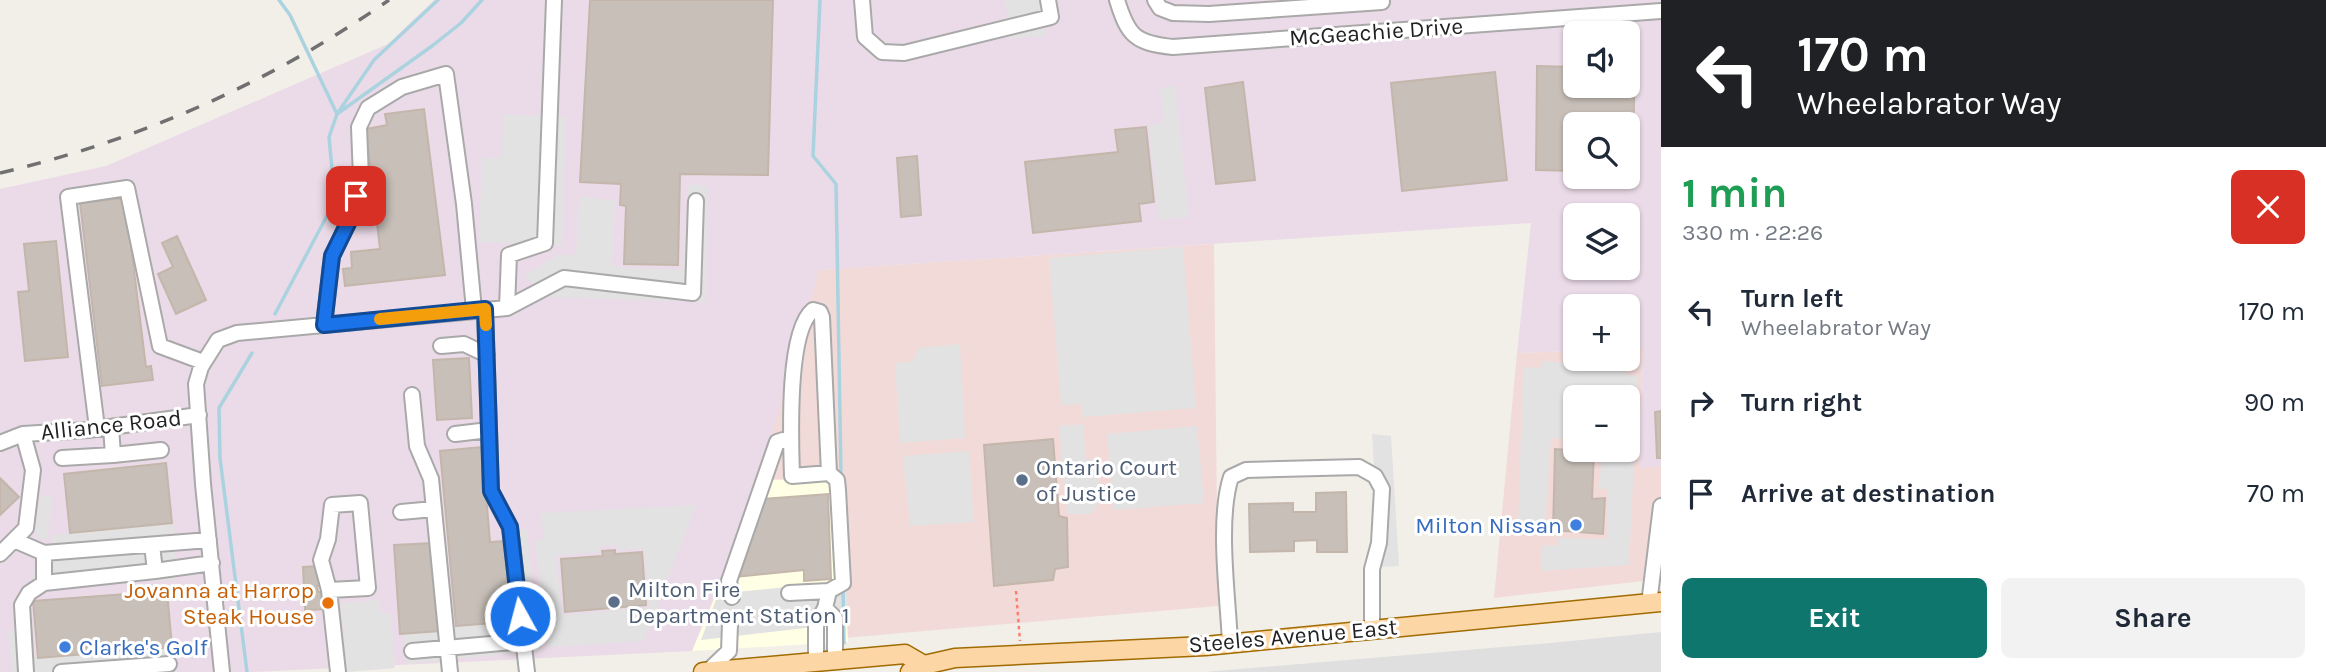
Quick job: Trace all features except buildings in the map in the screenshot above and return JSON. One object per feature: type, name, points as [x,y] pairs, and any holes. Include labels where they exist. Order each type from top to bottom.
[{"type":"main road","name":"Steeles Avenue East","points":[[706,671],[835,666],[905,654],[917,668],[956,658],[1230,643],[1655,603]]},
{"type":"street","points":[[507,309],[509,255],[545,243],[554,0]]},
{"type":"street","points":[[862,0],[865,37],[882,52],[904,53],[1051,17],[1048,0]]},
{"type":"street","name":"McGeachie Drive","points":[[1117,0],[1124,24],[1136,36],[1148,44],[1173,47],[1628,7],[1661,11]]},
{"type":"street","points":[[1155,0],[1160,8],[1173,13],[1209,14],[1382,2]]},
{"type":"street","points":[[324,325],[332,256],[352,215],[361,177],[359,127],[368,108],[402,87],[446,74],[487,355],[491,491],[510,527],[527,672]]},
{"type":"street","points":[[113,455],[104,428],[68,197],[127,188],[160,346],[204,362]]},
{"type":"street","points":[[222,672],[196,384],[204,362],[218,340],[228,336],[324,325],[507,309],[564,278],[693,293],[696,201]]},
{"type":"street","points":[[789,593],[829,591],[843,583],[837,480],[829,473],[822,317],[817,310],[808,314],[804,320],[792,379],[792,477],[829,473]]},
{"type":"street","points":[[441,346],[464,344],[487,355]]},
{"type":"street","points":[[412,395],[417,446],[431,479],[450,672]]},
{"type":"street","name":"Alliance Road","points":[[0,443],[23,434],[104,428],[199,415]]},
{"type":"street","points":[[454,434],[489,430]]},
{"type":"street","points":[[0,554],[26,528],[33,470],[23,434]]},
{"type":"street","points":[[732,597],[729,581],[777,442],[792,442]]},
{"type":"street","points":[[62,458],[161,450]]},
{"type":"street","points":[[1230,643],[1225,494],[1231,477],[1246,470],[1359,467],[1375,476],[1382,489],[1379,543],[1372,569],[1372,629]]},
{"type":"street","points":[[329,590],[368,588],[360,503],[332,505],[328,539],[321,560],[329,590],[338,672]]},
{"type":"street","points":[[1655,603],[1661,506]]},
{"type":"street","points":[[401,512],[434,509]]},
{"type":"street","points":[[14,540],[44,553],[209,540]]},
{"type":"street","points":[[152,545],[155,571]]},
{"type":"street","points":[[44,553],[44,583]]},
{"type":"street","points":[[26,672],[22,605],[29,593],[44,583],[212,563]]},
{"type":"street","points":[[816,667],[816,625],[825,608],[829,591]]},
{"type":"street","points":[[825,608],[835,618],[835,666]]},
{"type":"street","points":[[706,671],[729,651],[730,624]]},
{"type":"street","points":[[412,651],[523,641]]},
{"type":"street","points":[[61,672],[169,664]]},
{"type":"path","points":[[1017,592],[1021,654]]},
{"type":"shaded area","points":[[434,0],[1661,0],[1661,466],[1639,468],[1643,349],[1640,349],[1640,294],[1563,294],[1563,351],[1517,353],[1531,223],[819,270],[752,502],[692,651],[254,672],[0,672],[0,189],[106,166],[388,44]]},
{"type":"shaded area","points":[[1005,0],[1042,0],[1046,36],[1010,39]]},
{"type":"shaded area","points":[[1175,86],[1189,217],[1159,220],[1149,125],[1164,123],[1160,88]]},
{"type":"shaded area","points":[[503,114],[566,117],[562,246],[479,242],[482,158],[502,158]]},
{"type":"shaded area","points":[[689,184],[707,186],[706,302],[549,297],[524,276],[557,255],[576,255],[579,196],[615,201],[612,267],[682,270]]},
{"type":"shaded area","points":[[1214,244],[1218,606],[692,651],[752,502],[818,270]]},
{"type":"shaded area","points":[[1183,247],[1196,408],[1082,417],[1081,404],[1061,405],[1049,258]]},
{"type":"shaded area","points":[[960,344],[965,438],[900,443],[895,363],[910,362],[916,357],[917,348]]},
{"type":"shaded area","points":[[1640,349],[1643,349],[1640,438],[1640,385],[1563,385],[1563,462],[1639,462],[1639,467],[1661,466],[1661,579],[1494,598],[1517,353],[1563,351],[1563,371],[1640,371]]},
{"type":"shaded area","points":[[1541,361],[1563,362],[1563,371],[1625,371],[1626,375],[1638,376],[1638,385],[1563,385],[1563,439],[1551,438],[1545,527],[1518,528],[1523,367],[1542,368]]},
{"type":"shaded area","points":[[1083,424],[1086,460],[1096,459],[1100,500],[1091,514],[1067,514],[1059,426]]},
{"type":"shaded area","points":[[1197,426],[1204,503],[1114,510],[1107,434]]},
{"type":"shaded area","points":[[1372,434],[1391,436],[1399,566],[1380,567]]},
{"type":"shaded area","points":[[969,451],[974,522],[910,526],[903,456]]},
{"type":"shaded area","points":[[1601,462],[1634,462],[1629,565],[1542,571],[1542,545],[1558,546],[1558,538],[1607,539],[1608,489],[1598,489]]},
{"type":"shaded area","points":[[841,478],[848,642],[692,651],[764,480]]},
{"type":"shaded area","points":[[40,495],[53,496],[47,539],[35,538]]},
{"type":"shaded area","points":[[696,505],[644,641],[548,647],[535,540],[545,540],[540,513]],"holes":[[[617,545],[618,550],[644,548],[649,607],[562,615],[556,556],[600,552],[599,546]]]},
{"type":"shaded area","points":[[174,523],[176,579],[34,589],[33,566],[42,566],[51,555],[51,535]]},
{"type":"shaded area","points":[[527,529],[534,607],[521,608],[515,530]]},
{"type":"shaded area","points":[[847,581],[849,623],[701,640],[718,594]]},
{"type":"shaded area","points":[[379,600],[381,614],[391,613],[395,668],[347,672],[341,603]]},
{"type":"shaded area","points":[[537,618],[541,650],[407,664],[403,632]]},
{"type":"shaded area","points":[[30,629],[33,658],[173,646],[175,672],[12,672],[8,631]]},
{"type":"shaded area","points":[[1661,632],[1661,672],[1204,672],[1550,643]]},
{"type":"waterway","points":[[279,0],[290,15],[337,114],[374,60],[438,0]]},
{"type":"waterway","points":[[275,314],[329,212],[333,180],[329,137],[337,114],[432,46],[461,23],[482,0]]},
{"type":"waterway","points":[[820,0],[813,156],[836,184],[841,476]]},
{"type":"waterway","points":[[247,672],[220,458],[219,408],[252,353]]},
{"type":"waterway","points":[[843,589],[844,643]]},
{"type":"railway","points":[[0,173],[103,144],[202,105],[251,83],[298,57],[389,0]]},
{"type":"slow traffic","points":[[380,319],[485,309],[486,325]]},
{"type":"place","name":"Ontario Court of Justice","points":[[1022,480]]},
{"type":"place","name":"Milton Nissan","points":[[1576,525]]},
{"type":"place","name":"Milton Fire Department Station 1","points":[[614,602]]},
{"type":"place","name":"Jovanna at Harrop Steak House","points":[[328,603]]},
{"type":"place","name":"Clarke's Golf","points":[[65,647]]},
{"type":"route","points":[[356,196],[352,215],[332,256],[324,325],[485,309],[491,491],[510,527],[520,616]]}]
